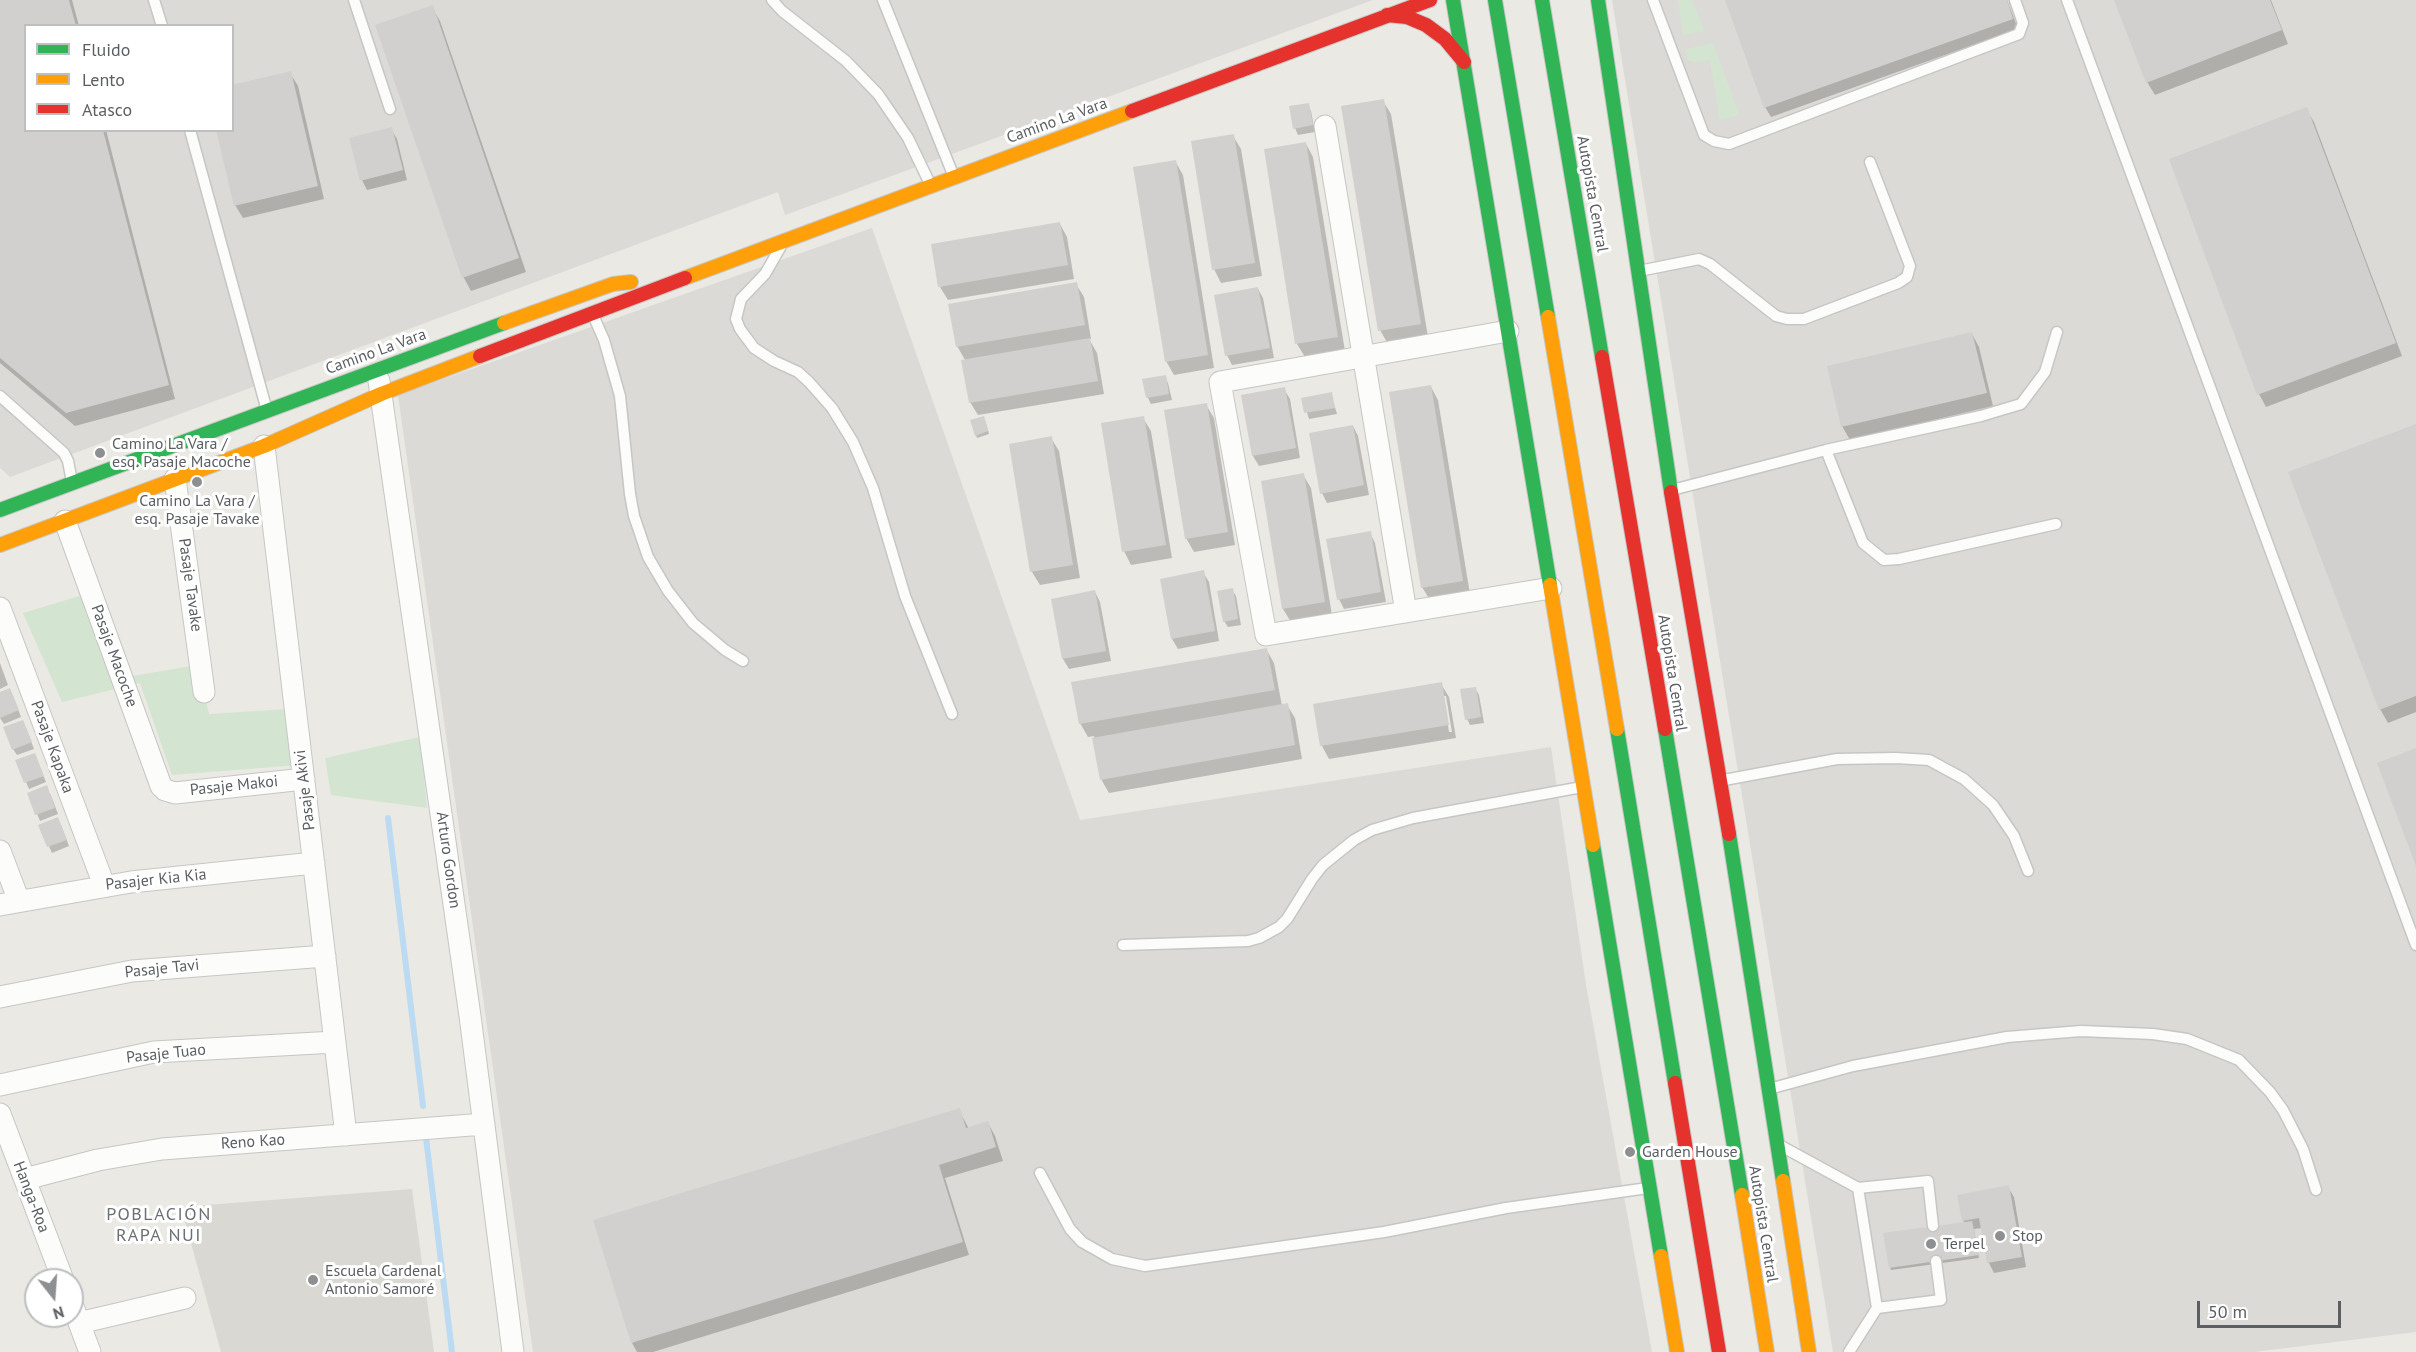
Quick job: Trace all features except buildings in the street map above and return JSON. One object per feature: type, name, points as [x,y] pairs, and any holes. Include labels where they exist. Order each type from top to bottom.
[{"type":"main road","name":"Camino La Vara","points":[[0,510],[75,503],[175,479],[264,446],[381,394],[1430,0]]},
{"type":"main road","points":[[1453,0],[1652,1188],[1677,1352]]},
{"type":"main road","points":[[1495,0],[1642,876],[1719,1352]]},
{"type":"main road","name":"Autopista Central","points":[[1542,0],[1704,960],[1767,1352]]},
{"type":"main road","points":[[1598,0],[1671,490],[1721,780],[1809,1352]]},
{"type":"main road","points":[[1387,15],[1407,18],[1426,25],[1445,39],[1464,63]]},
{"type":"main road","name":"Camino La Vara","points":[[0,545],[75,503],[267,410],[613,284],[696,274]]},
{"type":"street","points":[[1325,126],[1406,612]]},
{"type":"street","points":[[1508,331],[1220,382],[1266,635],[1551,588]]},
{"type":"street","name":"Arturo Gordon","points":[[378,368],[417,630],[513,1352]]},
{"type":"street","name":"Pasaje Akivi","points":[[264,446],[346,1134]]},
{"type":"street","name":"Pasaje Tavake","points":[[175,479],[204,692]]},
{"type":"street","name":"Pasaje Macoche","points":[[75,503],[159,781],[165,790]]},
{"type":"street","name":"Pasaje Kapaka","points":[[0,608],[104,885]]},
{"type":"street","name":"Pasaje Makoi","points":[[165,790],[175,793],[304,779]]},
{"type":"street","points":[[0,851],[9,903]]},
{"type":"street","name":"Pasajer Kia Kia","points":[[9,903],[104,885],[314,863]]},
{"type":"street","name":"Pasaje Tavi","points":[[0,997],[151,969],[325,956]]},
{"type":"street","name":"Pasaje Tuao","points":[[0,1085],[154,1052],[335,1042]]},
{"type":"street","name":"Hanga-Roa","points":[[0,1114],[58,1268]]},
{"type":"street","name":"Reno Kao","points":[[25,1179],[98,1161],[162,1149],[484,1124]]},
{"type":"street","points":[[84,1312],[185,1298]]},
{"type":"street","points":[[81,1328],[90,1352]]},
{"type":"lane","points":[[154,0],[161,24]]},
{"type":"lane","points":[[354,0],[390,109]]},
{"type":"lane","points":[[772,0],[782,11],[846,61],[878,94],[909,138],[931,186]]},
{"type":"lane","points":[[883,0],[954,177]]},
{"type":"lane","points":[[1653,0],[1704,135],[1714,141],[1729,144],[2019,34],[2023,23],[2015,0]]},
{"type":"lane","points":[[2067,0],[2416,945]]},
{"type":"lane","points":[[191,132],[267,410]]},
{"type":"lane","points":[[1639,272],[1699,259],[1710,264],[1776,316],[1804,319],[1898,283],[1907,277],[1910,266],[1870,162]]},
{"type":"lane","points":[[782,242],[773,263],[741,299],[736,319],[740,329],[754,348],[774,361],[798,372],[809,382],[832,408],[853,442],[873,488],[905,596],[952,714]]},
{"type":"lane","points":[[593,314],[604,340],[620,396],[630,494],[634,516],[648,557],[668,591],[693,622],[725,650],[743,661]]},
{"type":"lane","points":[[1671,490],[1826,450],[1981,416],[2021,404],[2045,372],[2057,332]]},
{"type":"lane","points":[[0,396],[64,453],[68,461],[75,503]]},
{"type":"lane","points":[[1826,450],[1863,543],[1884,560],[1899,559],[2056,524]]},
{"type":"lane","points":[[1721,780],[1837,759],[1929,760],[1964,779],[1993,805],[2014,836],[2028,871]]},
{"type":"lane","points":[[1123,945],[1248,941],[1259,938],[1279,927],[1287,919],[1311,879],[1330,858],[1372,830],[1413,818],[1585,786]]},
{"type":"lane","points":[[1769,1089],[1853,1066],[2007,1037],[2081,1031],[2153,1034],[2187,1039],[2239,1060],[2270,1092],[2283,1110],[2303,1149],[2316,1190]]},
{"type":"lane","points":[[1777,1144],[1858,1188],[1928,1181],[1933,1226]]},
{"type":"lane","points":[[1040,1173],[1070,1229],[1082,1242],[1112,1259],[1145,1266],[1361,1235],[1506,1208],[1652,1188]]},
{"type":"lane","points":[[1849,1352],[1877,1308],[1858,1188]]},
{"type":"lane","points":[[1877,1308],[1941,1300],[1936,1261]]},
{"type":"shaded area","points":[[0,0],[1373,0],[785,215],[778,192],[10,477],[0,468]]},
{"type":"shaded area","points":[[1612,0],[2416,0],[2416,1332],[2254,1352],[1833,1352]]},
{"type":"shaded area","points":[[872,228],[1080,820],[1551,747],[1586,985],[1652,1352],[533,1352],[398,395]]},
{"type":"shaded area","name":"Escuela Cardenal Antonio Samoré","points":[[412,1189],[434,1352],[221,1352],[181,1207]]},
{"type":"green space","points":[[1678,0],[1692,0],[1705,31],[1683,35]]},
{"type":"green space","points":[[1713,43],[1739,114],[1720,121],[1710,60],[1695,62],[1688,60],[1686,49]]},
{"type":"green space","points":[[86,594],[121,678],[197,665],[209,714],[287,709],[299,765],[172,775],[140,683],[62,702],[23,613]]},
{"type":"green space","points":[[420,737],[427,808],[331,795],[325,758]]},
{"type":"waterway","points":[[388,818],[423,1106]]},
{"type":"waterway","points":[[426,1138],[452,1352]]},
{"type":"traffic: fast","points":[[1453,0],[1550,585]]},
{"type":"traffic: fast","points":[[1495,0],[1548,317]]},
{"type":"traffic: fast","points":[[1542,0],[1602,357]]},
{"type":"traffic: fast","points":[[1598,0],[1671,492]]},
{"type":"traffic: fast","points":[[0,510],[504,323]]},
{"type":"traffic: fast","points":[[1617,729],[1675,1083]]},
{"type":"traffic: fast","points":[[1665,729],[1742,1195]]},
{"type":"traffic: fast","points":[[1729,834],[1783,1181]]},
{"type":"traffic: fast","points":[[1593,845],[1661,1256]]},
{"type":"traffic: slow","points":[[685,278],[1132,111]]},
{"type":"traffic: slow","points":[[504,323],[613,284],[631,282]]},
{"type":"traffic: slow","points":[[1548,317],[1617,729]]},
{"type":"traffic: slow","points":[[0,545],[264,446],[381,394],[480,356]]},
{"type":"traffic: slow","points":[[1550,585],[1593,845]]},
{"type":"traffic: slow","points":[[1783,1181],[1809,1352]]},
{"type":"traffic: slow","points":[[1742,1195],[1767,1352]]},
{"type":"traffic: slow","points":[[1661,1256],[1677,1352]]},
{"type":"traffic: jam","points":[[1132,111],[1430,0]]},
{"type":"traffic: jam","points":[[1387,15],[1407,17],[1426,25],[1445,39],[1464,62]]},
{"type":"traffic: jam","points":[[480,356],[685,278]]},
{"type":"traffic: jam","points":[[1602,357],[1665,729]]},
{"type":"traffic: jam","points":[[1671,492],[1729,834]]},
{"type":"traffic: jam","points":[[1675,1083],[1719,1352]]},
{"type":"place","name":"Camino La Vara / esq. Pasaje Macoche","points":[[100,453]]},
{"type":"place","name":"Camino La Vara / esq. Pasaje Tavake","points":[[197,482]]},
{"type":"place","name":"Garden House","points":[[1630,1152]]},
{"type":"place","name":"Stop","points":[[2000,1236]]},
{"type":"place","name":"Terpel","points":[[1931,1244]]},
{"type":"place","name":"Escuela Cardenal Antonio Samoré","points":[[313,1280]]},
{"type":"district","name":"POBLACIÓN RAPA NUI","points":[[159,1225]]}]
